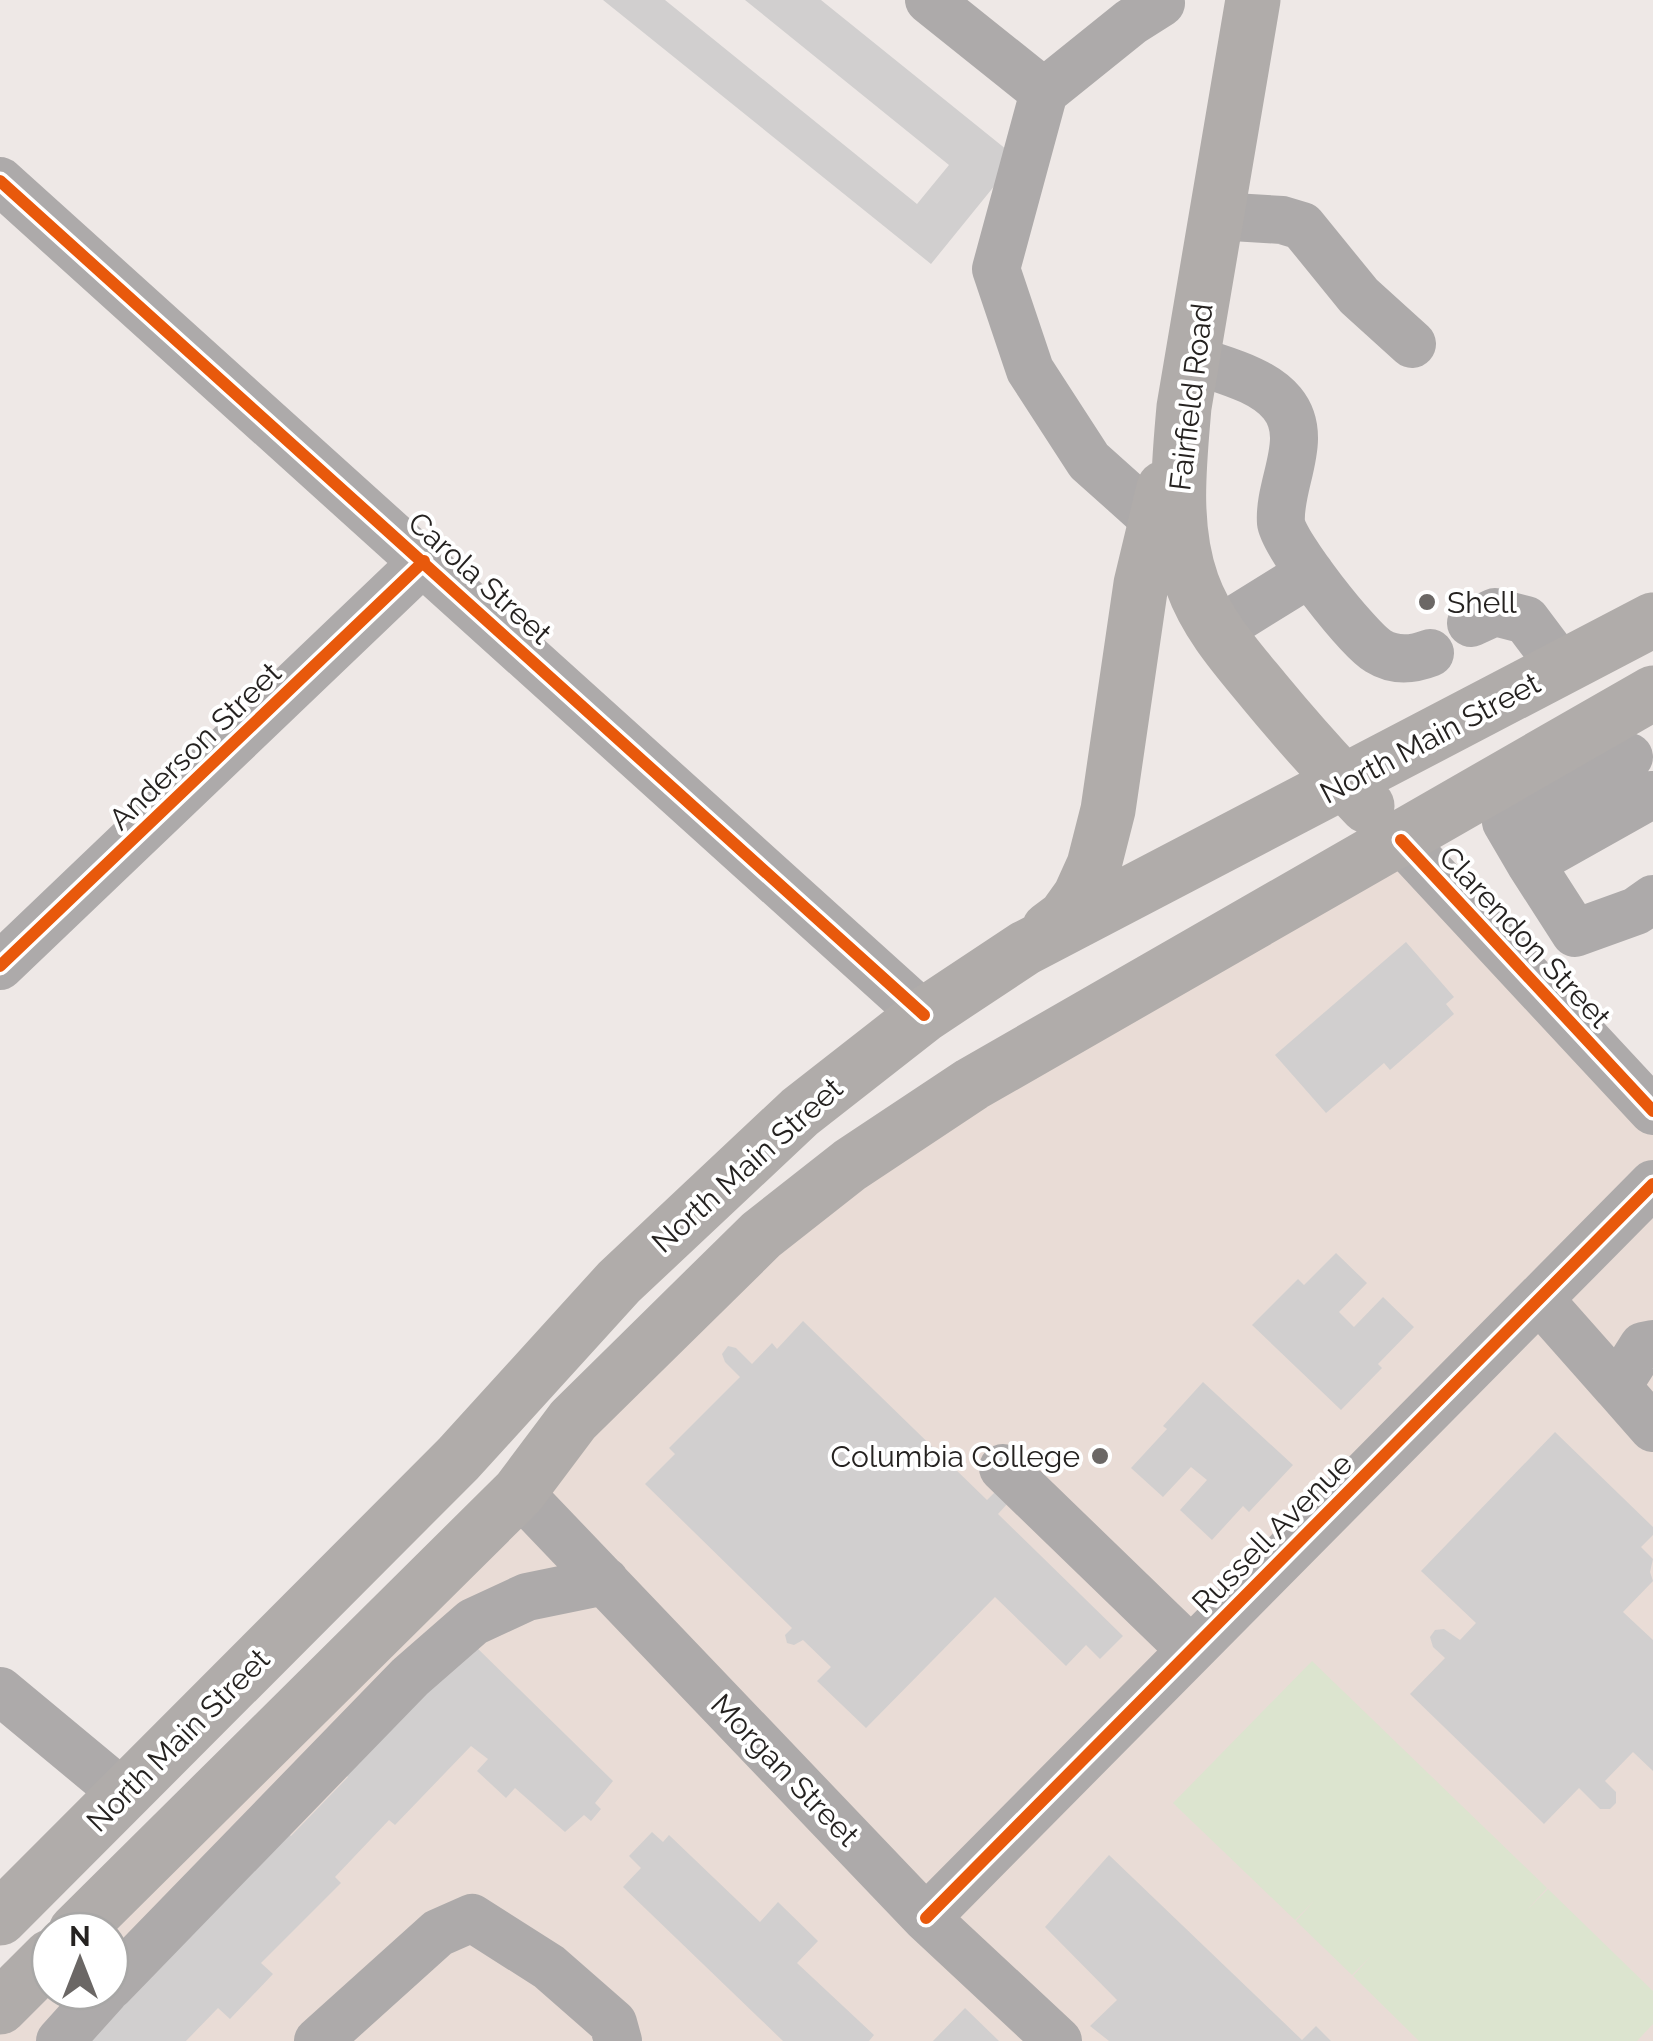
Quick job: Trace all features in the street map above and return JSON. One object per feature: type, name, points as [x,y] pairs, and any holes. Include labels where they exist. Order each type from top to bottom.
[{"type":"main road","name":"Fairfield Road","points":[[1253,0],[1188,383],[1179,463],[1179,521],[1192,582],[1216,632],[1344,783],[1400,840]]},
{"type":"main road","points":[[1025,948],[1065,917],[1094,865],[1108,810],[1142,584],[1188,383]]},
{"type":"main road","name":"North Main Street","points":[[0,1918],[458,1459],[619,1282],[800,1112],[924,1014],[1025,948],[1653,620]]},
{"type":"main road","name":"North Main Street","points":[[96,1911],[520,1492],[587,1406],[760,1235],[850,1165],[972,1084],[1400,840],[1639,753]]},
{"type":"street","points":[[929,0],[1044,92]]},
{"type":"street","points":[[1156,521],[1089,461],[1030,370],[996,268],[1044,92],[1132,22],[1168,1]]},
{"type":"street","name":"Carola Street","points":[[0,181],[924,1014]]},
{"type":"street","points":[[1216,216],[1282,220],[1302,226],[1359,296],[1412,344]]},
{"type":"street","points":[[1188,383],[1256,383],[1282,403],[1292,422],[1294,450],[1284,488],[1281,525],[1294,554],[1376,650],[1396,659],[1430,653]]},
{"type":"street","name":"Anderson Street","points":[[0,966],[424,561]]},
{"type":"street","points":[[1216,632],[1310,573]]},
{"type":"street","points":[[1471,623],[1495,612],[1526,620],[1562,668]]},
{"type":"street","points":[[1639,753],[1506,822],[1575,934],[1636,911],[1653,899]]},
{"type":"street","name":"Clarendon Street","points":[[1400,840],[1653,1111]]},
{"type":"street","points":[[1485,930],[1538,876]]},
{"type":"street","name":"Russell Avenue","points":[[926,1918],[1653,1184]]},
{"type":"street","points":[[1539,1299],[1653,1428]]},
{"type":"street","points":[[1617,1387],[1643,1346],[1653,1344]]},
{"type":"street","points":[[1003,1468],[1192,1650]]},
{"type":"street","name":"Morgan Street","points":[[520,1492],[926,1918],[1058,2041]]},
{"type":"street","points":[[130,1965],[410,1677],[473,1622],[528,1597],[605,1582]]},
{"type":"street","points":[[0,1691],[124,1794]]},
{"type":"street","points":[[318,2041],[438,1932],[472,1918],[549,1967],[614,2023],[618,2041]]},
{"type":"street","points":[[60,2041],[87,2011]]},
{"type":"shaded area","name":"Columbia College","points":[[1401,840],[1653,1111],[1653,2041],[0,2041],[0,2007],[30,1997],[30,2011],[130,2011],[129,1911],[761,1235]]},
{"type":"green space","points":[[1312,1661],[1547,1888],[1526,1911],[1548,1889],[1653,1991],[1653,2024],[1637,2041],[1419,2041],[1353,1976],[1371,1956],[1352,1975],[1296,1921],[1314,1901],[1295,1920],[1173,1803]]},
{"type":"building","points":[[603,0],[665,0],[917,204],[949,165],[745,0],[821,0],[1017,158],[931,264]]},
{"type":"building","points":[[1406,942],[1454,997],[1446,1004],[1454,1014],[1390,1070],[1384,1063],[1326,1113],[1275,1055]]},
{"type":"building","points":[[1336,1253],[1367,1283],[1339,1312],[1354,1327],[1383,1297],[1414,1327],[1378,1364],[1382,1368],[1341,1410],[1252,1325],[1298,1279],[1304,1285]]},
{"type":"building","points":[[803,1321],[987,1500],[997,1490],[1008,1503],[998,1514],[1123,1636],[1100,1659],[1086,1645],[1066,1666],[995,1597],[866,1728],[817,1681],[831,1667],[803,1640],[794,1645],[787,1643],[785,1635],[792,1628],[645,1484],[675,1454],[669,1448],[740,1377],[725,1362],[722,1354],[728,1346],[736,1348],[752,1364],[772,1343],[777,1349]]},
{"type":"building","points":[[1203,1382],[1293,1465],[1249,1512],[1243,1506],[1212,1540],[1180,1510],[1207,1480],[1191,1467],[1163,1497],[1131,1468]]},
{"type":"building","points":[[1555,1432],[1653,1527],[1653,1535],[1641,1547],[1653,1559],[1653,1581],[1623,1612],[1653,1640],[1653,1771],[1633,1752],[1605,1781],[1616,1792],[1616,1803],[1610,1809],[1600,1809],[1579,1788],[1544,1824],[1410,1694],[1445,1658],[1433,1647],[1430,1637],[1435,1630],[1444,1629],[1460,1640],[1476,1623],[1421,1571]]},
{"type":"building","points":[[471,1642],[613,1781],[595,1803],[601,1809],[591,1821],[584,1815],[565,1832],[515,1788],[506,1798],[477,1771],[488,1759],[471,1746],[395,1825],[389,1820],[335,1877],[341,1883],[261,1963],[273,1974],[230,2019],[218,2008],[186,2041],[92,2041],[88,2037],[113,2011],[130,2011],[130,1994],[286,1832],[291,1836],[348,1777],[345,1774]]},
{"type":"building","points":[[652,1832],[663,1842],[669,1835],[760,1922],[778,1902],[818,1941],[797,1963],[874,2035],[869,2041],[783,2041],[623,1887],[641,1868],[629,1856]]},
{"type":"building","points":[[1109,1855],[1302,2040],[1316,2026],[1331,2041],[1109,2041],[1090,2026],[1117,2000],[1045,1927]]},
{"type":"building","points":[[965,2008],[999,2041],[933,2041]]},
{"type":"cycle path","points":[[0,181],[924,1015]]},
{"type":"cycle path","points":[[0,966],[424,561]]},
{"type":"cycle path","points":[[1401,840],[1653,1111]]},
{"type":"cycle path","points":[[926,1918],[1653,1184]]},
{"type":"place","name":"Shell","points":[[1427,602]]},
{"type":"place","name":"Columbia College","points":[[1100,1456]]}]
